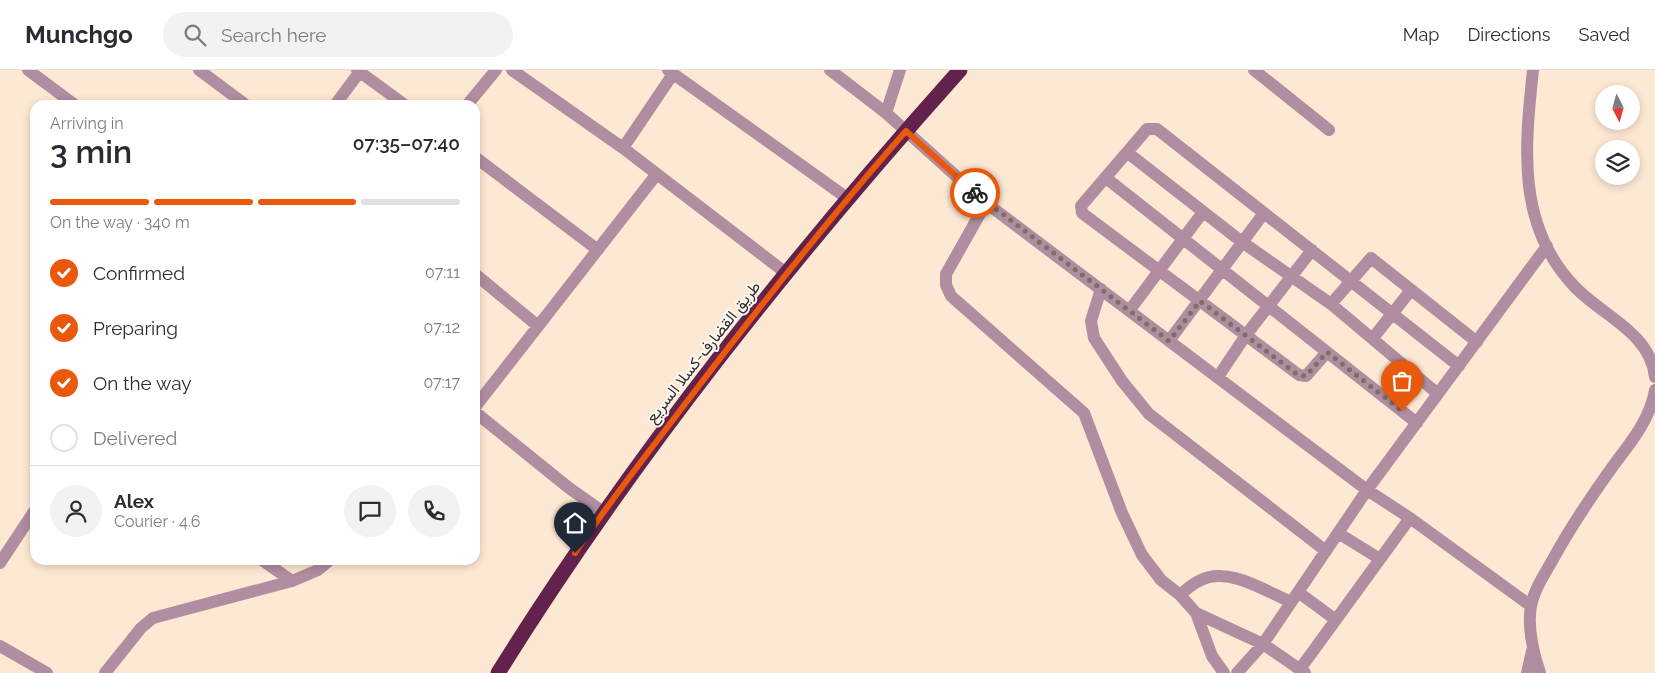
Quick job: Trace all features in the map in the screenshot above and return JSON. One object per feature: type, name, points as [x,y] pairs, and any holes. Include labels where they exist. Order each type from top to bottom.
[{"type":"highway","name":"طريق القضارف-كسلا السريع","points":[[498,673],[603,512],[786,273],[847,198],[960,70]]},
{"type":"street","points":[[28,70],[68,100]]},
{"type":"street","points":[[199,70],[239,100]]},
{"type":"street","points":[[472,100],[496,70]]},
{"type":"street","points":[[512,70],[623,148],[786,273]]},
{"type":"street","points":[[830,70],[886,113],[986,203],[1367,490],[1410,518],[1531,606]]},
{"type":"street","points":[[886,113],[900,70]]},
{"type":"street","points":[[1254,70],[1329,130]]},
{"type":"street","points":[[1533,70],[1527,126],[1526,159],[1530,202],[1547,246],[1574,286],[1638,338],[1648,354],[1655,377]]},
{"type":"street","points":[[339,100],[359,71],[397,100]]},
{"type":"street","points":[[623,148],[671,72],[847,198]]},
{"type":"street","points":[[1327,352],[1312,372],[1306,376],[1298,375],[1082,212],[1081,206],[1148,129],[1157,129],[1459,366]]},
{"type":"street","points":[[1128,153],[1242,242],[1331,304],[1374,338],[1438,394]]},
{"type":"street","points":[[480,161],[598,250]]},
{"type":"street","points":[[480,401],[656,175]]},
{"type":"street","points":[[1106,178],[1417,423]]},
{"type":"street","points":[[986,203],[946,274],[946,285],[951,296],[1084,413],[1122,513],[1138,548],[1161,580],[1180,595],[1196,613],[1212,656],[1224,673]]},
{"type":"street","points":[[1129,311],[1203,212]]},
{"type":"street","points":[[1169,341],[1264,213]]},
{"type":"street","points":[[1237,673],[1263,644],[1367,490],[1547,246]]},
{"type":"street","points":[[1218,377],[1268,306],[1312,250]]},
{"type":"street","points":[[1331,304],[1371,258],[1477,342]]},
{"type":"street","points":[[480,278],[538,326]]},
{"type":"street","points":[[1101,289],[1092,321],[1094,338],[1122,381],[1149,414],[1326,551]]},
{"type":"street","points":[[1374,338],[1411,290]]},
{"type":"street","points":[[1527,673],[1532,651],[1531,606],[1538,585],[1578,514],[1632,440],[1644,420],[1655,390]]},
{"type":"street","points":[[480,416],[569,488],[603,512]]},
{"type":"street","points":[[0,563],[30,518]]},
{"type":"street","points":[[1196,613],[1263,644],[1303,671],[1336,620],[1410,518]]},
{"type":"street","points":[[1338,532],[1380,560]]},
{"type":"street","points":[[269,565],[292,581]]},
{"type":"street","points":[[105,673],[141,628],[153,618],[292,581],[318,570],[324,565]]},
{"type":"street","points":[[1180,595],[1199,580],[1208,577],[1233,577],[1295,597],[1336,620]]},
{"type":"street","points":[[2,651],[47,673]]},
{"type":"street","points":[[1532,651],[1540,673]]},
{"type":"way so far","points":[[975,193],[1169,341],[1200,301],[1298,375],[1306,376],[1312,372],[1327,352],[1402,411]]},
{"type":"route","points":[[575,553],[603,512],[786,273],[847,198],[906,131],[975,193]]}]
